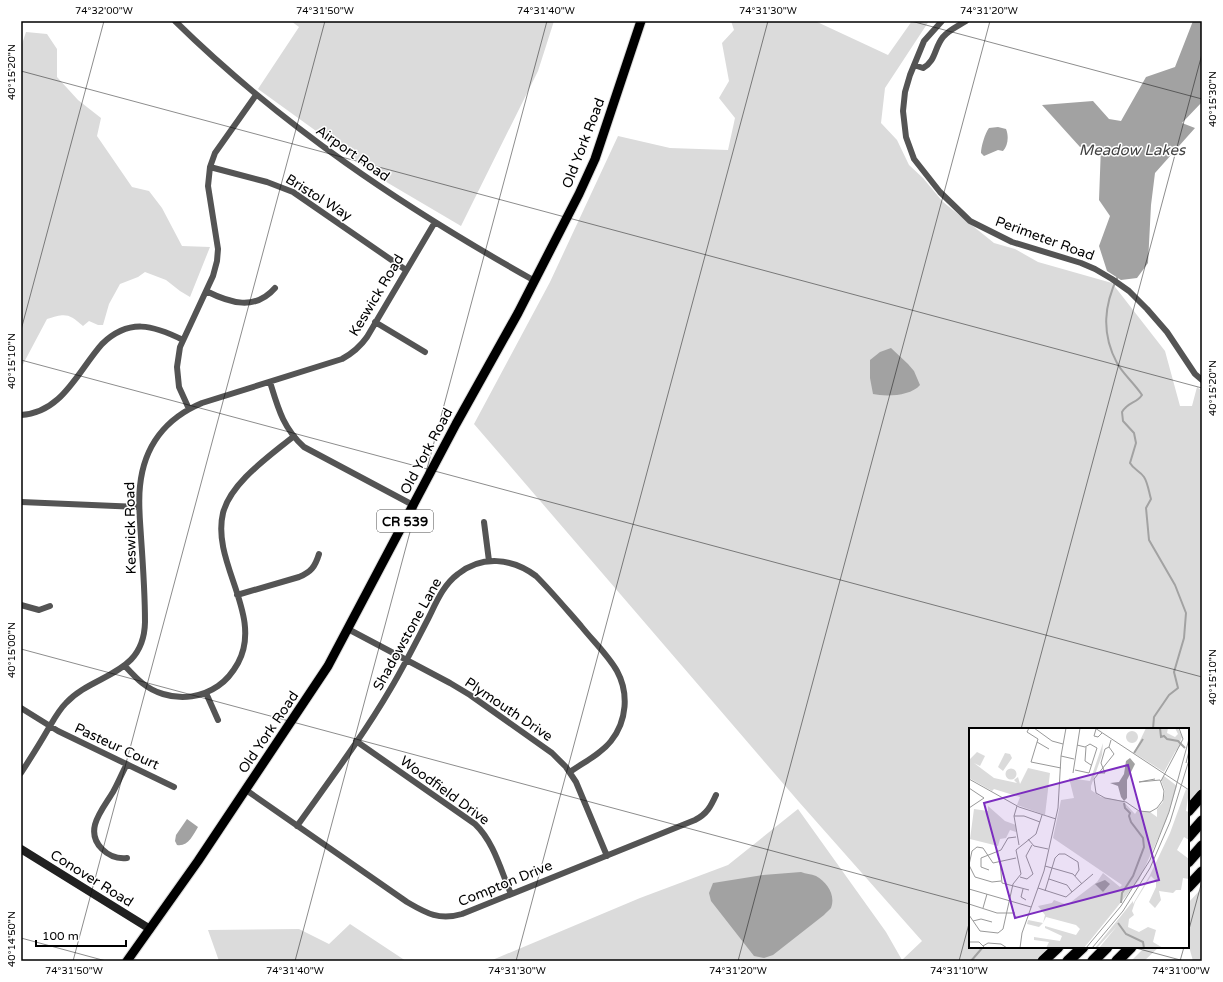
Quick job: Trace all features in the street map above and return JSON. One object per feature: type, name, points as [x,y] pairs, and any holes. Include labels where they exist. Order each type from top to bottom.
[{"type":"highway","points":[[1189,809],[1202,795]]},
{"type":"highway","points":[[1189,836],[1202,821]]},
{"type":"highway","points":[[1189,861],[1202,846]]},
{"type":"highway","points":[[1189,886],[1202,872]]},
{"type":"highway","points":[[1043,961],[1057,948]]},
{"type":"highway","points":[[1068,961],[1081,948]]},
{"type":"highway","points":[[1093,961],[1106,948]]},
{"type":"highway","points":[[1117,961],[1130,948]]},
{"type":"main road","name":"Old York Road","points":[[127,961],[246,790],[317,683],[348,629],[413,505],[535,281],[585,182],[595,159],[642,21]]},
{"type":"street","name":"Airport Road","points":[[175,21],[218,62],[256,95],[347,164],[486,254],[535,281]]},
{"type":"street","name":"Perimeter Road","points":[[942,21],[924,41],[905,92],[903,110],[906,137],[914,159],[940,192],[970,221],[1012,242],[1081,263],[1106,275],[1119,284],[1147,309],[1167,332],[1195,374],[1202,380]]},
{"type":"street","points":[[914,65],[923,68],[930,64],[938,45],[944,36],[952,29],[966,21]]},
{"type":"street","points":[[189,409],[182,394],[177,377],[178,356],[183,340],[215,270],[218,255],[208,193],[210,168],[215,153],[256,95]]},
{"type":"street","name":"Bristol Way","points":[[210,168],[267,182],[292,192],[406,270]]},
{"type":"street","name":"Keswick Road","points":[[21,772],[61,708],[72,697],[125,666],[139,648],[145,629],[139,507],[140,480],[148,452],[155,440],[178,416],[202,403],[342,359],[351,354],[362,344],[435,222]]},
{"type":"street","points":[[206,291],[227,301],[242,303],[263,298],[275,288]]},
{"type":"street","points":[[375,322],[425,352]]},
{"type":"street","points":[[21,415],[41,410],[58,400],[102,344],[121,330],[135,327],[148,327],[160,329],[183,340]]},
{"type":"street","points":[[270,382],[280,415],[294,436],[304,447],[413,505]]},
{"type":"street","points":[[125,666],[151,690],[162,694],[182,697],[206,693],[222,683],[228,677],[241,656],[245,643],[245,630],[237,595],[222,543],[221,532],[223,512],[230,496],[242,480],[294,436]]},
{"type":"street","points":[[21,502],[139,507]]},
{"type":"street","points":[[484,522],[489,561]]},
{"type":"street","points":[[237,595],[307,574],[315,566],[318,554]]},
{"type":"street","name":"Shadowstone Lane","points":[[298,826],[390,690],[445,587],[459,573],[469,567],[489,561],[516,564],[524,567],[536,576],[604,654],[617,672],[622,685],[625,704],[624,714],[617,732],[612,740],[602,750],[570,772]]},
{"type":"street","points":[[21,605],[39,610],[50,606]]},
{"type":"street","name":"Plymouth Drive","points":[[348,629],[450,683],[476,699],[552,753],[570,772],[580,790],[607,856]]},
{"type":"street","points":[[206,693],[218,720]]},
{"type":"street","name":"Pasteur Court","points":[[21,708],[50,726],[174,786]]},
{"type":"street","name":"Woodfield Drive","points":[[356,741],[475,824],[491,844],[511,894]]},
{"type":"street","points":[[127,764],[114,790],[96,819],[94,830],[96,840],[103,850],[117,858],[127,858]]},
{"type":"street","name":"Compton Drive","points":[[246,790],[407,902],[430,915],[444,917],[458,915],[607,856],[702,816],[710,809],[716,794]]},
{"type":"street","name":"Conover Road","points":[[21,849],[150,929]]},
{"type":"shaded area","points":[[291,21],[554,21],[538,71],[461,226],[388,183],[258,89],[299,27]]},
{"type":"shaded area","points":[[731,21],[815,21],[888,55],[912,21],[929,21],[885,88],[881,123],[897,140],[909,165],[923,178],[943,202],[994,243],[1015,249],[1038,262],[1112,283],[1165,351],[1180,406],[1192,406],[1197,387],[1202,391],[1202,800],[1189,815],[1189,728],[969,728],[969,948],[1063,948],[1049,961],[490,961],[640,898],[728,865],[798,809],[886,932],[902,960],[922,941],[799,802],[474,424],[550,282],[618,136],[670,148],[728,150],[735,118],[719,98],[729,81],[722,43],[734,30]]},
{"type":"shaded area","points":[[26,32],[47,34],[57,49],[57,77],[78,100],[101,118],[97,136],[132,187],[149,191],[162,208],[182,246],[210,247],[190,297],[166,280],[145,272],[138,277],[120,284],[109,304],[103,325],[98,325],[89,321],[83,326],[70,316],[66,315],[47,319],[21,368],[21,47]]},
{"type":"shaded area","points":[[1202,888],[1202,961],[1193,961],[1189,947],[1189,902]]},
{"type":"shaded area","points":[[350,924],[406,961],[219,961],[208,930],[299,929],[329,944]]},
{"type":"shaded area","points":[[1144,948],[1158,948],[1144,961],[1131,961]]},
{"type":"water","name":"Meadow Lakes","points":[[1193,21],[1202,21],[1202,102],[1182,123],[1195,128],[1155,173],[1151,205],[1148,263],[1137,278],[1121,280],[1107,271],[1099,246],[1110,216],[1099,200],[1101,146],[1080,147],[1042,105],[1093,101],[1109,119],[1121,121],[1146,77],[1175,67]]},
{"type":"water","points":[[998,127],[1006,129],[1008,138],[1007,144],[1003,151],[998,150],[984,156],[981,153],[981,150],[986,133],[989,128]]},
{"type":"water","points":[[891,348],[914,371],[920,385],[916,389],[898,395],[873,394],[870,378],[870,360],[880,352]]},
{"type":"water","points":[[187,819],[198,827],[187,842],[177,845],[175,841],[176,835]]},
{"type":"water","points":[[801,872],[816,876],[827,885],[830,889],[832,898],[831,908],[773,955],[764,958],[754,956],[711,901],[709,893],[713,883],[763,875]]},
{"type":"waterway","points":[[1118,276],[1107,308],[1106,319],[1108,341],[1119,367],[1142,395],[1140,398],[1127,406],[1122,412],[1123,421],[1134,433],[1136,443],[1130,463],[1144,477],[1151,499],[1146,508],[1149,540],[1175,585],[1186,613],[1184,638],[1174,672],[1178,688],[1169,695],[1154,717],[1153,728]]},
{"type":"waterway","points":[[971,961],[982,948]]}]
